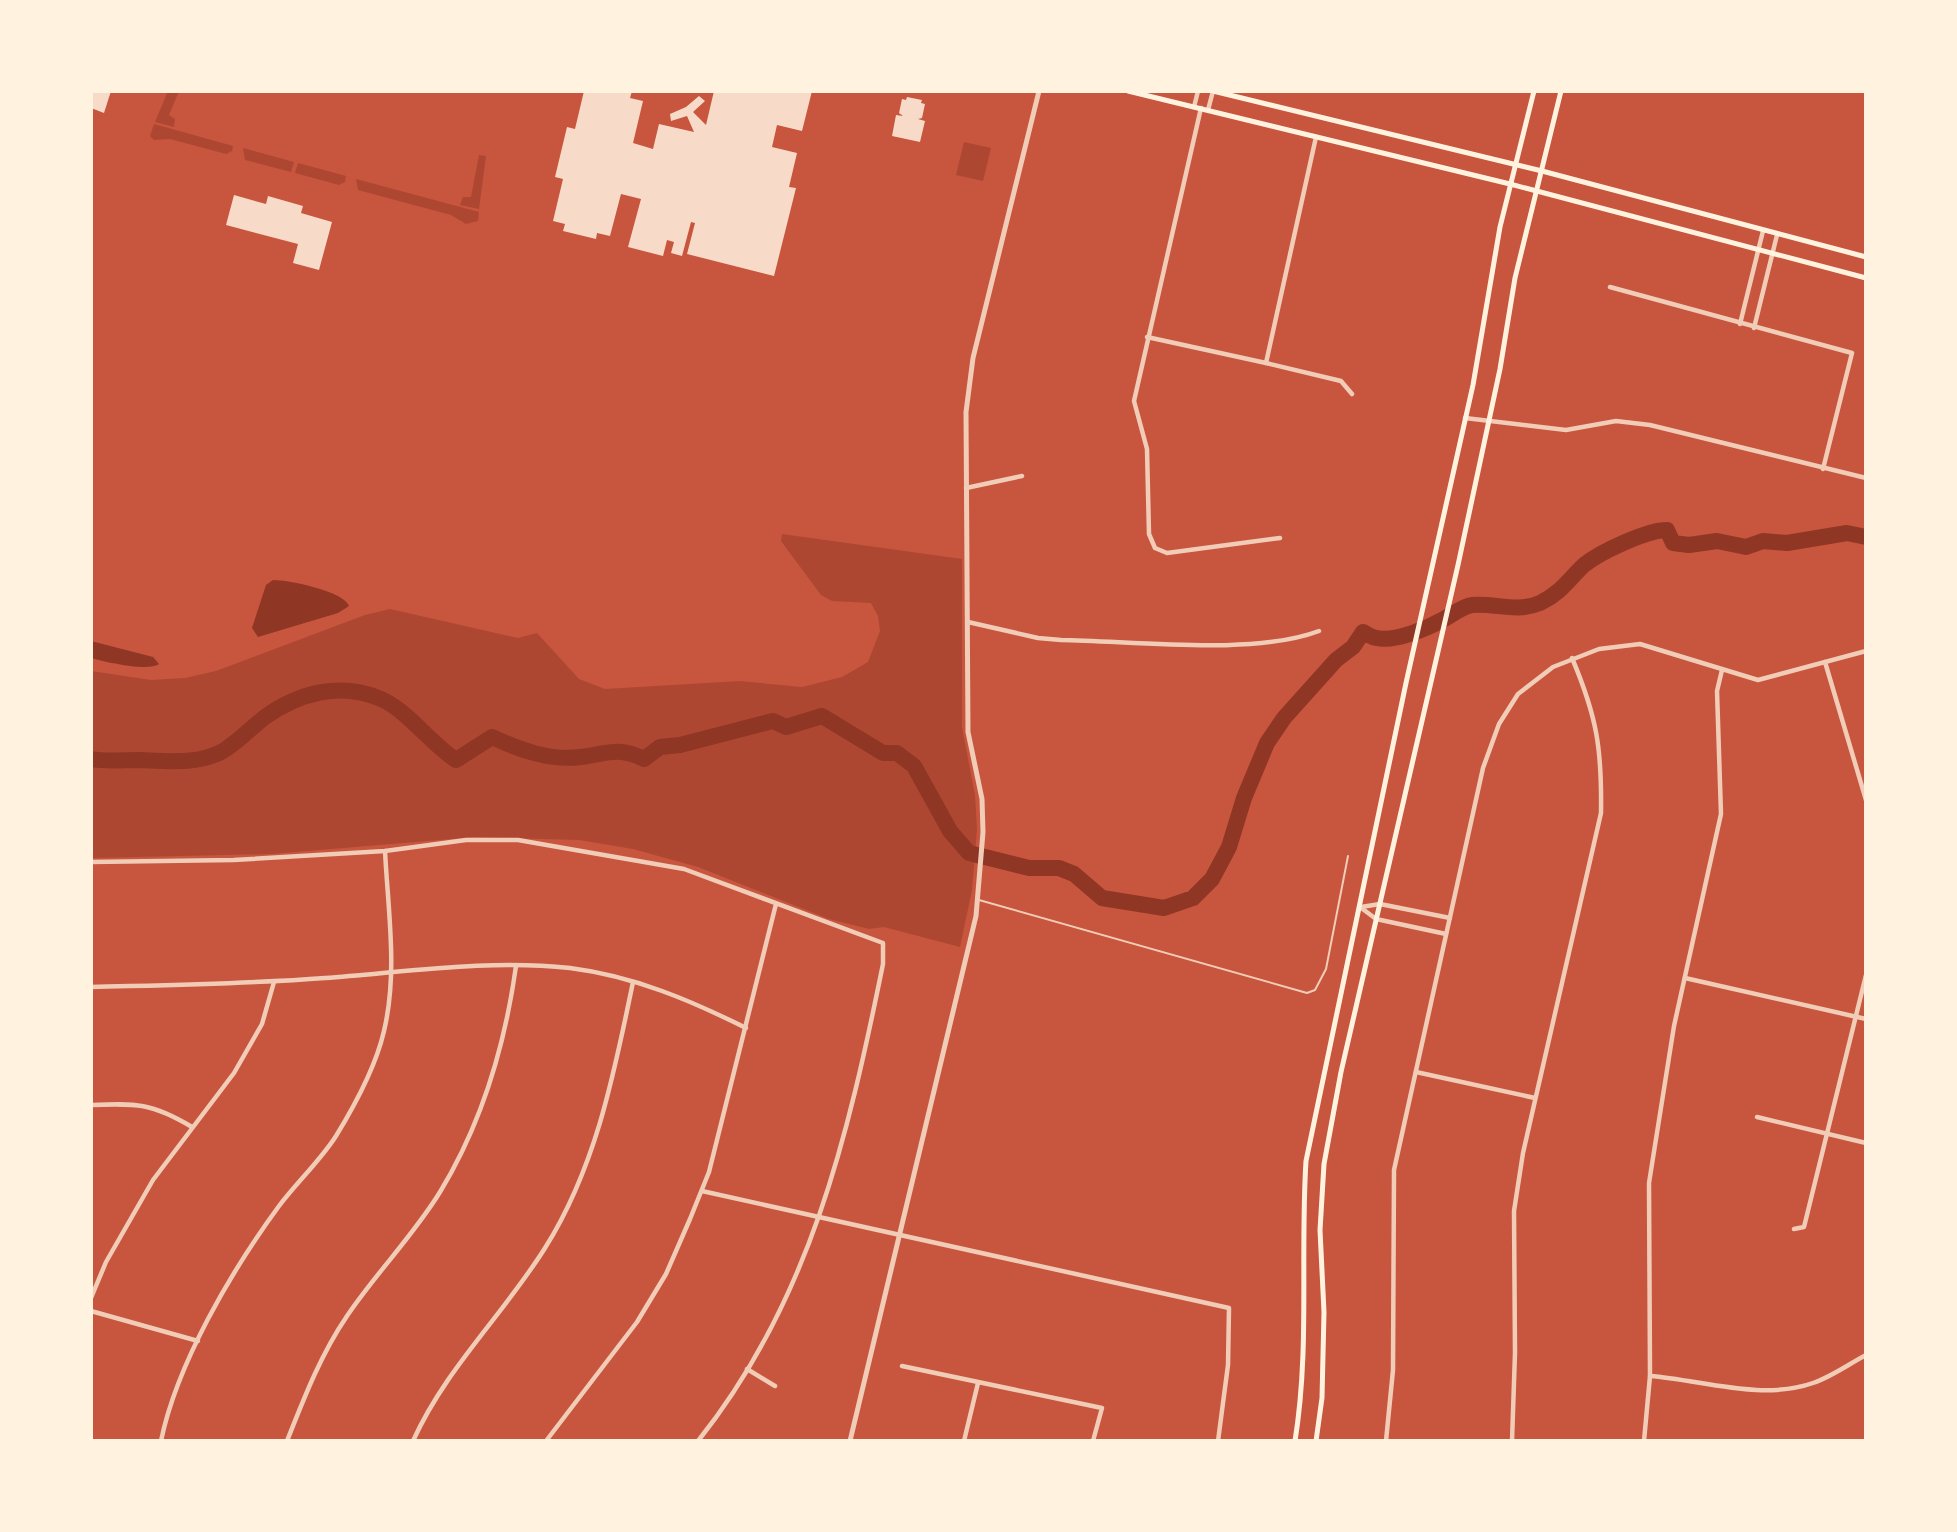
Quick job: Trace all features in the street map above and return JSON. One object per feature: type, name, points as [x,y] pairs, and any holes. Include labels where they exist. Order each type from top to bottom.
[{"type":"main road","points":[[1128,91],[1510,184],[1866,278]]},
{"type":"main road","points":[[1213,91],[1542,171],[1866,257]]},
{"type":"main road","points":[[1295,1441],[1302,1397],[1304,1313],[1301,1231],[1306,1161],[1406,683],[1465,418],[1510,184],[1534,91]]},
{"type":"main road","points":[[1316,1441],[1324,1336],[1320,1230],[1324,1164],[1376,919],[1489,423],[1515,278],[1561,91]]},
{"type":"street","points":[[850,1441],[978,900],[983,832],[982,799],[968,732],[966,412],[973,358],[1039,91]]},
{"type":"street","points":[[1198,91],[1197,108],[1134,401],[1147,449],[1151,542],[1160,552],[1167,553],[1280,538]]},
{"type":"street","points":[[1208,110],[1213,91]]},
{"type":"street","points":[[1266,363],[1316,137]]},
{"type":"street","points":[[1740,324],[1763,231]]},
{"type":"street","points":[[1755,328],[1777,235]]},
{"type":"street","points":[[1610,287],[1852,353],[1823,469]]},
{"type":"street","points":[[1147,337],[1341,381],[1352,394]]},
{"type":"street","points":[[1465,418],[1489,423],[1566,430],[1616,421],[1650,425],[1866,478]]},
{"type":"street","points":[[966,488],[1022,476]]},
{"type":"street","points":[[968,622],[1038,638],[1115,641],[1276,643],[1319,631]]},
{"type":"street","points":[[1386,1441],[1393,1370],[1394,1170],[1483,768],[1499,724],[1518,694],[1553,667],[1599,649],[1640,644],[1758,680],[1866,651]]},
{"type":"street","points":[[1512,1441],[1516,1353],[1514,1211],[1535,1097],[1601,813],[1602,757],[1590,700],[1572,658]]},
{"type":"street","points":[[1825,662],[1866,800]]},
{"type":"street","points":[[1644,1441],[1650,1376],[1649,1183],[1658,1113],[1721,814],[1717,691],[1723,669]]},
{"type":"street","points":[[91,862],[234,860],[384,851],[466,840],[518,840],[684,869],[883,943],[883,964],[843,1146],[818,1219],[789,1292],[747,1369],[698,1441]]},
{"type":"street","points":[[161,1441],[198,1340],[252,1244],[335,1138],[367,1078],[384,1032],[392,973],[384,851]]},
{"type":"street","points":[[547,1441],[637,1322],[666,1274],[702,1191],[776,904]]},
{"type":"street","points":[[1360,907],[1380,904],[1450,918]]},
{"type":"street","points":[[1360,907],[1376,919],[1446,934]]},
{"type":"street","points":[[91,987],[274,982],[516,965],[570,968],[633,982],[689,1000],[746,1028]]},
{"type":"street","points":[[287,1441],[319,1363],[347,1315],[439,1195],[466,1147],[481,1111],[499,1048],[516,965]]},
{"type":"street","points":[[1794,1229],[1804,1227],[1866,975]]},
{"type":"street","points":[[1685,978],[1866,1019]]},
{"type":"street","points":[[91,1297],[107,1262],[153,1180],[234,1073],[262,1024],[274,982]]},
{"type":"street","points":[[413,1441],[434,1399],[464,1354],[546,1246],[580,1181],[612,1084],[633,982]]},
{"type":"street","points":[[1416,1072],[1535,1097]]},
{"type":"street","points":[[91,1105],[140,1104],[163,1110],[192,1127]]},
{"type":"street","points":[[1757,1118],[1866,1143]]},
{"type":"street","points":[[702,1191],[898,1237],[1229,1308],[1228,1365],[1218,1441]]},
{"type":"street","points":[[91,1311],[198,1340]]},
{"type":"street","points":[[1650,1376],[1746,1389],[1786,1390],[1814,1383],[1866,1355]]},
{"type":"street","points":[[902,1366],[1101,1408],[1093,1441]]},
{"type":"street","points":[[747,1369],[775,1386]]},
{"type":"street","points":[[964,1441],[978,1382]]},
{"type":"lane","points":[[978,900],[1307,993],[1315,990],[1322,982],[1326,969],[1348,856]]},
{"type":"shaded area","points":[[168,91],[179,91],[169,115],[175,119],[174,127],[155,122]]},
{"type":"shaded area","points":[[154,124],[233,146],[232,151],[226,154],[170,139],[154,140],[150,136]]},
{"type":"shaded area","points":[[964,142],[991,148],[983,181],[956,175]]},
{"type":"shaded area","points":[[243,148],[294,162],[291,172],[245,160]]},
{"type":"shaded area","points":[[479,155],[486,156],[479,209],[460,205],[463,197],[471,197]]},
{"type":"shaded area","points":[[298,163],[346,176],[345,182],[339,185],[295,173]]},
{"type":"shaded area","points":[[356,179],[479,212],[478,221],[466,224],[451,215],[358,190]]},
{"type":"shaded area","points":[[782,534],[962,559],[962,727],[975,795],[977,829],[972,890],[960,947],[884,927],[869,929],[829,919],[698,867],[633,849],[579,840],[475,837],[271,854],[91,858],[91,671],[151,680],[185,678],[216,671],[365,615],[390,609],[518,638],[537,633],[579,679],[605,689],[740,681],[802,687],[842,677],[868,662],[880,631],[878,616],[871,603],[832,601],[821,595],[781,541]]},
{"type":"shaded area","points":[[273,580],[327,591],[349,606],[338,613],[258,637],[252,628],[266,585]]},
{"type":"shaded area","points":[[91,641],[153,657],[159,664],[137,667],[91,658]]},
{"type":"building","points":[[91,91],[111,91],[104,113],[91,108]]},
{"type":"building","points":[[584,91],[632,91],[630,98],[643,101],[633,143],[653,149],[659,124],[694,132],[687,116],[671,121],[670,114],[686,107],[699,96],[705,101],[693,112],[706,125],[714,91],[812,91],[802,131],[777,125],[772,147],[797,153],[789,187],[796,188],[774,276],[687,254],[695,223],[691,222],[682,256],[671,253],[674,242],[667,240],[663,256],[628,247],[641,199],[621,194],[610,236],[597,233],[596,239],[563,231],[565,224],[553,221],[563,179],[555,177],[567,127],[575,129]]},
{"type":"building","points":[[907,97],[922,100],[921,103],[925,104],[922,118],[918,119],[925,121],[920,142],[892,136],[896,115],[903,116],[899,113],[902,99],[906,100]]},
{"type":"building","points":[[234,195],[266,204],[268,196],[303,206],[301,213],[332,222],[319,270],[293,263],[298,244],[226,225]]},
{"type":"waterway","points":[[91,759],[171,761],[203,758],[223,751],[278,708],[307,696],[336,691],[366,694],[391,704],[456,760],[492,737],[547,756],[569,758],[619,752],[644,759],[660,747],[680,745],[773,721],[786,727],[822,716],[883,753],[897,753],[914,766],[950,831],[969,853],[1029,868],[1059,868],[1074,874],[1102,898],[1164,908],[1193,898],[1212,879],[1229,847],[1244,798],[1267,743],[1284,718],[1336,660],[1353,647],[1363,632],[1375,638],[1393,638],[1429,626],[1469,606],[1515,608],[1540,603],[1559,590],[1591,560],[1612,548],[1658,531],[1667,530],[1673,543],[1689,545],[1717,541],[1746,547],[1763,541],[1787,543],[1847,533],[1866,537]]}]
